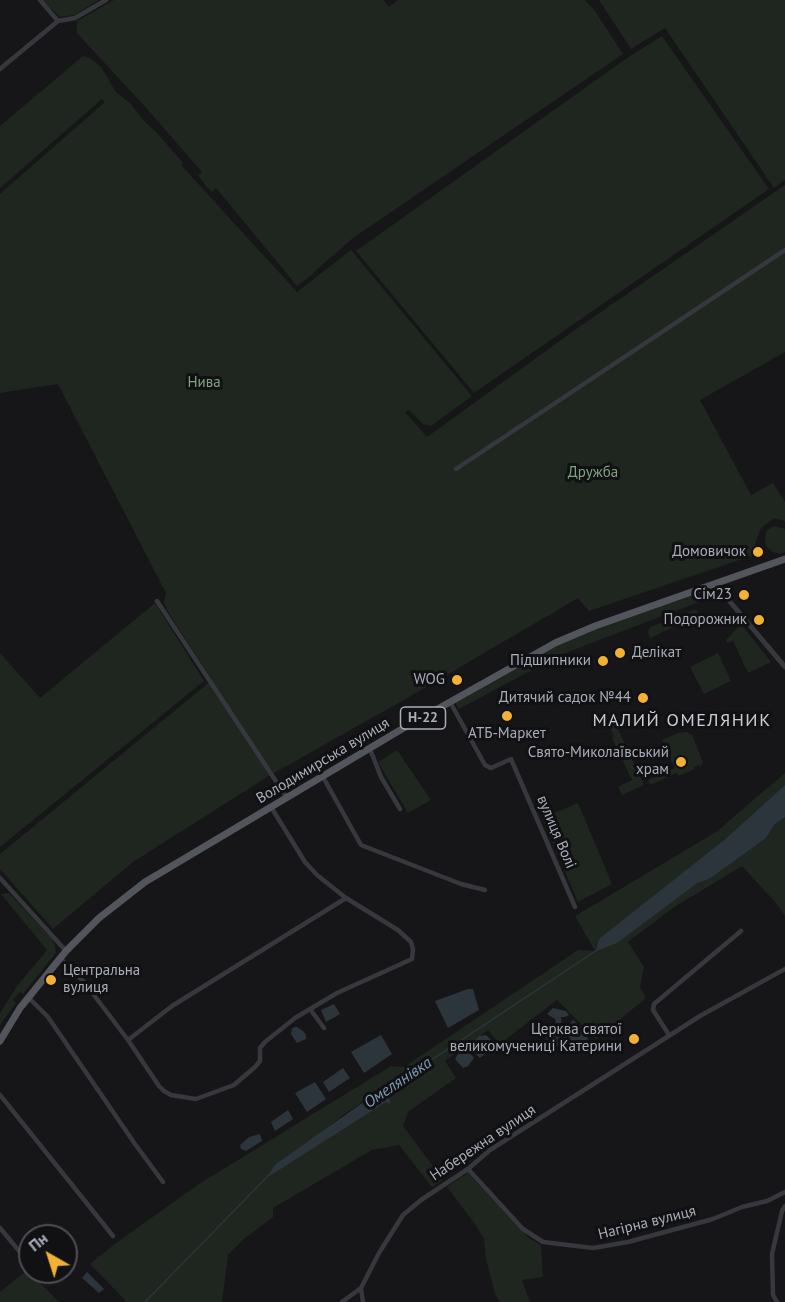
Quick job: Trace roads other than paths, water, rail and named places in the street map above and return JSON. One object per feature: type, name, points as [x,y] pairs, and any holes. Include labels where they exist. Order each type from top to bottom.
[{"type":"main road","name":"Володимирська вулиця","points":[[66,951],[99,918],[145,882],[369,749],[555,643],[595,626],[785,559]]},
{"type":"main road","name":"Н-22","points":[[0,1041],[28,997],[66,951]]},
{"type":"street","points":[[40,0],[58,21]]},
{"type":"street","points":[[0,69],[58,21],[75,18],[106,0]]},
{"type":"street","points":[[456,469],[785,250]]},
{"type":"street","points":[[715,584],[785,667]]},
{"type":"street","points":[[157,601],[287,798]]},
{"type":"street","name":"вулиця Волі","points":[[450,702],[485,765],[491,768],[511,759],[575,908]]},
{"type":"street","points":[[369,749],[381,777],[400,809]]},
{"type":"street","points":[[323,777],[361,845],[461,884],[485,890]]},
{"type":"street","name":"Володимирська вулиця","points":[[60,958],[84,982],[159,1086],[171,1095],[196,1099],[234,1085],[260,1061],[260,1048],[265,1042],[295,1018],[337,993],[412,959],[411,942],[398,930],[346,898],[316,875],[305,862],[271,807]]},
{"type":"street","points":[[0,878],[66,951]]},
{"type":"street","points":[[128,1040],[172,1006],[346,898]]},
{"type":"street","points":[[669,1035],[653,1010],[654,1004],[741,931]]},
{"type":"street","name":"Набережна вулиця","points":[[342,1302],[361,1288],[379,1253],[403,1215],[421,1200],[468,1169],[490,1150],[669,1035],[785,969]]},
{"type":"street","points":[[28,997],[48,1017],[163,1182]]},
{"type":"street","points":[[310,1009],[324,1028]]},
{"type":"street","points":[[0,1095],[113,1236]]},
{"type":"street","name":"Нагірна вулиця","points":[[468,1169],[523,1229],[543,1242],[593,1248],[628,1242],[713,1219],[742,1207],[767,1202],[785,1192]]},
{"type":"street","points":[[777,1302],[773,1295],[772,1254],[785,1206]]},
{"type":"street","points":[[0,1228],[18,1250]]},
{"type":"street","points":[[361,1288],[363,1302]]},
{"type":"waterway","name":"Омелянівка","points":[[386,1090],[597,950]]},
{"type":"waterway","name":"Омелянівка","points":[[145,1302],[266,1178]]},
{"type":"place","name":"Домовичок","points":[[758,552]]},
{"type":"place","name":"Сім23","points":[[744,595]]},
{"type":"place","name":"Подорожник","points":[[759,620]]},
{"type":"place","name":"Делікат","points":[[620,653]]},
{"type":"place","name":"Підшипники","points":[[603,661]]},
{"type":"place","name":"WOG","points":[[457,680]]},
{"type":"place","name":"Дитячий садок №44","points":[[643,698]]},
{"type":"place","name":"АТБ-Маркет","points":[[507,716]]},
{"type":"place","name":"Свято-Миколаївський храм","points":[[681,762]]},
{"type":"place","name":"Центральна вулиця","points":[[51,980]]},
{"type":"place","name":"Церква святої великомучениці Катерини","points":[[634,1039]]},
{"type":"district","name":"МАЛИЙ ОМЕЛЯНИК","points":[[682,721]]},
{"type":"park label","name":"Нива","points":[[204,383]]},
{"type":"park label","name":"Дружба","points":[[593,473]]}]
